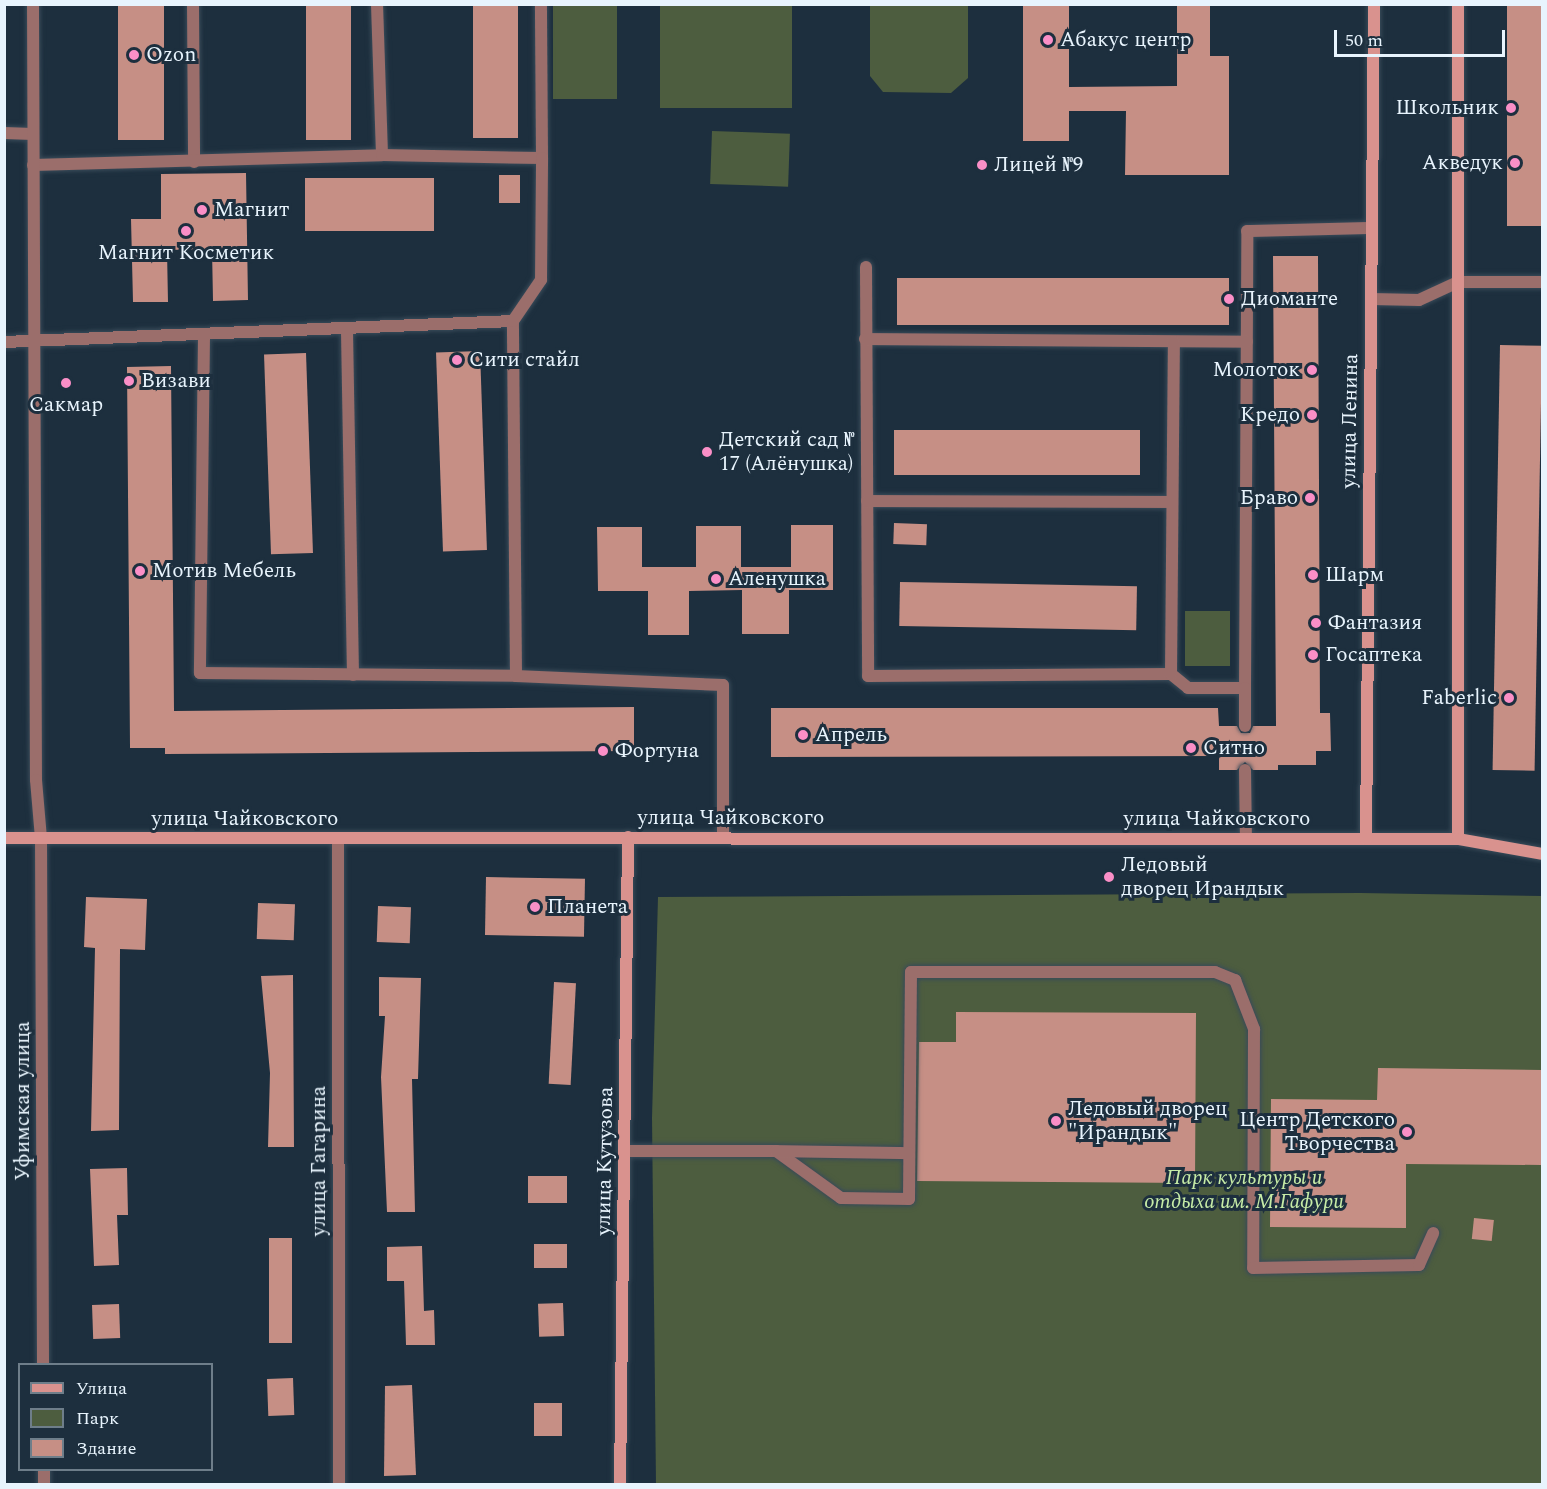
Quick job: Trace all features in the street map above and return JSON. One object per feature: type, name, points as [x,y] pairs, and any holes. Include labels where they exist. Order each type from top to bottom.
[{"type":"main road","name":"улица Ленина","points":[[1366,838],[1374,4]]},
{"type":"main road","points":[[1458,4],[1458,838]]},
{"type":"main road","name":"улица Кутузова","points":[[620,1485],[628,837]]},
{"type":"main road","name":"улица Чайковского","points":[[4,838],[1458,838],[1542,854]]},
{"type":"street","name":"Уфимская улица","points":[[33,4],[36,780],[42,838],[43,1363]]},
{"type":"street","points":[[193,4],[194,162]]},
{"type":"street","points":[[377,4],[382,155]]},
{"type":"street","points":[[516,676],[513,321],[541,280],[541,4]]},
{"type":"street","points":[[4,133],[33,134]]},
{"type":"street","points":[[33,165],[382,155],[542,158]]},
{"type":"street","points":[[1245,726],[1247,231],[1372,228]]},
{"type":"street","points":[[866,267],[868,676],[1171,674],[1188,688],[1245,688]]},
{"type":"street","points":[[1371,299],[1419,300],[1458,282],[1542,282]]},
{"type":"street","points":[[4,342],[347,331],[513,321]]},
{"type":"street","points":[[347,331],[353,675]]},
{"type":"street","points":[[204,336],[200,673],[516,676],[723,685],[723,837]]},
{"type":"street","points":[[865,339],[1247,342]]},
{"type":"street","points":[[1171,674],[1174,342]]},
{"type":"street","points":[[867,501],[1171,502]]},
{"type":"street","points":[[1245,770],[1246,838]]},
{"type":"street","name":"улица Гагарина","points":[[338,838],[339,1485]]},
{"type":"street","points":[[776,1151],[842,1198],[909,1199],[911,972],[1215,972],[1235,980],[1254,1029],[1253,1268],[1419,1265],[1433,1233]]},
{"type":"street","points":[[625,1151],[909,1153]]},
{"type":"green space","points":[[553,5],[617,5],[617,99],[553,99]]},
{"type":"green space","points":[[660,5],[792,5],[792,108],[660,108]]},
{"type":"green space","points":[[870,5],[968,5],[968,78],[951,93],[883,92],[870,76]]},
{"type":"green space","points":[[712,131],[790,134],[788,187],[710,184]]},
{"type":"green space","points":[[1185,611],[1230,611],[1230,666],[1185,666]]},
{"type":"green space","name":"Парк культуры и отдыха им. М.Гафури","points":[[1360,893],[1542,896],[1542,1484],[656,1484],[652,1118],[658,897]]},
{"type":"building","points":[[118,4],[164,4],[164,140],[118,140]]},
{"type":"building","points":[[306,4],[351,4],[351,140],[306,140]]},
{"type":"building","points":[[473,4],[518,4],[518,138],[473,138]]},
{"type":"building","name":"Лицей №9","points":[[1023,4],[1069,4],[1069,87],[1177,86],[1177,4],[1210,4],[1210,56],[1229,56],[1229,175],[1125,175],[1126,111],[1069,111],[1069,141],[1023,141]]},
{"type":"building","points":[[1507,4],[1542,4],[1542,226],[1507,226]]},
{"type":"building","points":[[246,173],[248,300],[213,301],[212,249],[167,250],[168,302],[133,302],[131,219],[161,219],[161,174]]},
{"type":"building","points":[[499,175],[520,175],[520,203],[499,203]]},
{"type":"building","points":[[305,178],[434,178],[434,231],[305,231]]},
{"type":"building","points":[[1273,256],[1318,256],[1320,713],[1330,713],[1331,751],[1316,751],[1316,765],[1278,765],[1278,770],[1253,770],[1245,762],[1237,770],[1219,770],[1219,756],[771,757],[771,708],[1218,708],[1219,726],[1237,726],[1241,733],[1250,733],[1253,726],[1276,726]]},
{"type":"building","points":[[897,278],[1229,278],[1229,325],[897,325]]},
{"type":"building","points":[[1500,345],[1542,346],[1535,771],[1493,770]]},
{"type":"building","points":[[480,351],[487,550],[443,551],[436,353]]},
{"type":"building","points":[[306,353],[313,553],[271,554],[264,354]]},
{"type":"building","points":[[171,366],[174,711],[634,707],[634,751],[165,754],[165,748],[130,748],[127,367]]},
{"type":"building","points":[[894,430],[1140,430],[1140,475],[894,475]]},
{"type":"building","points":[[894,523],[927,524],[926,545],[893,544]]},
{"type":"building","name":"Аленушка","points":[[791,525],[833,525],[833,590],[789,590],[789,634],[742,634],[742,590],[689,591],[689,635],[648,635],[648,591],[598,591],[597,527],[642,527],[642,567],[696,567],[696,526],[741,526],[741,567],[791,567]]},
{"type":"building","points":[[900,582],[1137,586],[1136,630],[899,626]]},
{"type":"building","name":"Планета","points":[[486,877],[585,879],[584,937],[485,935]]},
{"type":"building","points":[[86,897],[147,899],[145,950],[120,949],[119,1130],[91,1131],[95,948],[84,947]]},
{"type":"building","points":[[258,903],[295,904],[294,940],[257,939]]},
{"type":"building","points":[[378,906],[411,907],[410,943],[377,942]]},
{"type":"building","points":[[293,975],[294,1147],[268,1147],[270,1073],[261,976]]},
{"type":"building","points":[[379,977],[421,978],[418,1079],[412,1079],[415,1212],[387,1212],[381,1077],[385,1016],[379,1016]]},
{"type":"building","points":[[554,982],[576,983],[571,1085],[549,1084]]},
{"type":"building","name":"Ледовый дворец \"Ирандык\"","points":[[956,1012],[1196,1013],[1195,1183],[917,1181],[919,1042],[956,1042]]},
{"type":"building","name":"Центр Детского Творчества","points":[[1378,1068],[1542,1070],[1542,1165],[1406,1164],[1406,1228],[1270,1227],[1271,1099],[1377,1100]]},
{"type":"building","points":[[127,1168],[128,1215],[117,1215],[119,1265],[94,1266],[90,1169]]},
{"type":"building","points":[[528,1176],[567,1176],[567,1203],[528,1203]]},
{"type":"building","points":[[1474,1218],[1494,1220],[1492,1241],[1472,1239]]},
{"type":"building","points":[[269,1238],[292,1238],[292,1343],[269,1343]]},
{"type":"building","points":[[534,1244],[567,1244],[567,1268],[534,1268]]},
{"type":"building","points":[[422,1246],[424,1311],[434,1310],[435,1345],[406,1345],[404,1281],[387,1281],[387,1247]]},
{"type":"building","points":[[563,1303],[564,1336],[539,1337],[538,1304]]},
{"type":"building","points":[[119,1304],[120,1338],[93,1339],[92,1305]]},
{"type":"building","points":[[293,1378],[294,1415],[268,1416],[267,1379]]},
{"type":"building","points":[[412,1385],[416,1475],[384,1476],[385,1386]]},
{"type":"building","points":[[534,1403],[562,1403],[562,1436],[534,1436]]},
{"type":"place","name":"Абакус центр","points":[[1048,40]]},
{"type":"place","name":"Ozon","points":[[134,55]]},
{"type":"place","name":"Школьник","points":[[1511,108]]},
{"type":"place","name":"Акведук","points":[[1515,163]]},
{"type":"place","name":"Лицей №9","points":[[982,165]]},
{"type":"place","name":"Магнит","points":[[202,210]]},
{"type":"place","name":"Магнит Косметик","points":[[186,231]]},
{"type":"place","name":"Диоманте","points":[[1229,299]]},
{"type":"place","name":"Сити стайл","points":[[457,360]]},
{"type":"place","name":"Молоток","points":[[1312,370]]},
{"type":"place","name":"Визави","points":[[129,381]]},
{"type":"place","name":"Сакмар","points":[[66,383]]},
{"type":"place","name":"Кредо","points":[[1312,415]]},
{"type":"place","name":"Детский сад № 17 (Алёнушка)","points":[[707,452]]},
{"type":"place","name":"Браво","points":[[1310,498]]},
{"type":"place","name":"Мотив Мебель","points":[[140,571]]},
{"type":"place","name":"Шарм","points":[[1313,575]]},
{"type":"place","name":"Аленушка","points":[[716,579]]},
{"type":"place","name":"Фантазия","points":[[1316,623]]},
{"type":"place","name":"Госаптека","points":[[1313,655]]},
{"type":"place","name":"Faberlic","points":[[1509,698]]},
{"type":"place","name":"Апрель","points":[[803,735]]},
{"type":"place","name":"Ситно","points":[[1191,748]]},
{"type":"place","name":"Фортуна","points":[[603,751]]},
{"type":"place","name":"Ледовый дворец Ирандык","points":[[1109,877]]},
{"type":"place","name":"Планета","points":[[535,907]]},
{"type":"place","name":"Ледовый дворец \"Ирандык\"","points":[[1056,1121]]},
{"type":"place","name":"Центр Детского Творчества","points":[[1407,1132]]}]
